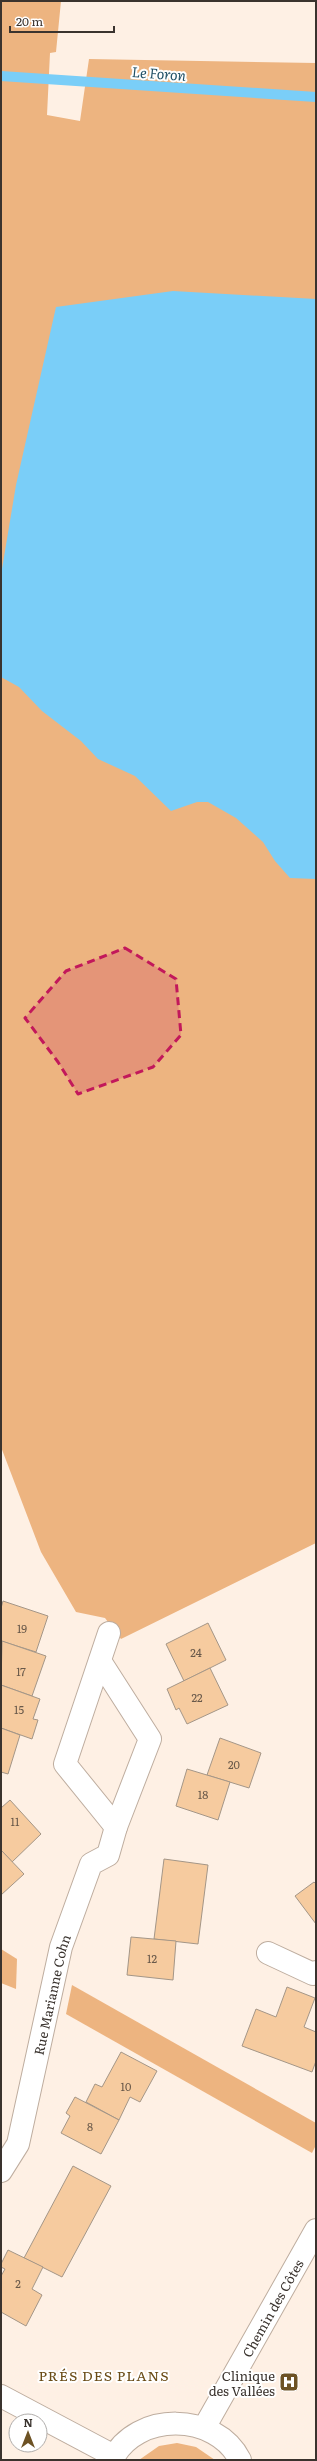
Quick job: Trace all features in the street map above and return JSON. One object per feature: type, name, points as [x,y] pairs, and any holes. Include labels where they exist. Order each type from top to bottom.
[{"type":"street","points":[[109,1633],[65,1764],[116,1826]]},
{"type":"street","name":"Rue Marianne Cohn","points":[[1,2171],[18,2144],[65,1935],[91,1864],[108,1855],[116,1826],[150,1739],[100,1661]]},
{"type":"street","points":[[268,1954],[312,1974],[316,1972]]},
{"type":"street","name":"Chemin des Côtes","points":[[204,2428],[316,2230]]},
{"type":"street","points":[[1,2396],[113,2458],[133,2436],[158,2425],[177,2423],[204,2428],[223,2440],[240,2460]]},
{"type":"highlighted area","points":[[125,948],[176,979],[181,1035],[153,1067],[78,1094],[58,1062],[25,1018],[66,971]]},
{"type":"shaded area","points":[[1,1],[61,1],[56,52],[50,53],[47,115],[80,121],[89,59],[316,63],[316,1543],[121,1639],[105,1618],[76,1612],[41,1552],[1,1447]]},
{"type":"shaded area","points":[[1,1949],[17,1959],[16,1989],[1,1983]]},
{"type":"shaded area","points":[[72,1985],[316,2123],[316,2145],[312,2153],[66,2014]]},
{"type":"shaded area","points":[[177,2443],[196,2447],[215,2460],[139,2460],[159,2446]]},
{"type":"water","points":[[173,291],[316,299],[316,879],[290,878],[275,861],[263,842],[236,818],[208,802],[197,802],[171,811],[135,776],[98,759],[81,741],[42,711],[19,687],[1,677],[1,575],[16,485],[56,307]]},
{"type":"building","points":[[3,1601],[48,1616],[36,1652],[1,1641],[1,1608]]},
{"type":"building","points":[[208,1623],[226,1660],[184,1681],[166,1644]]},
{"type":"building","points":[[2,1641],[46,1656],[32,1696],[1,1685]]},
{"type":"building","points":[[210,1668],[228,1705],[187,1724],[179,1708],[176,1710],[167,1689]]},
{"type":"building","points":[[1,1685],[40,1699],[33,1719],[38,1720],[32,1739],[1,1728]]},
{"type":"building","points":[[1,1728],[20,1735],[8,1774],[1,1772]]},
{"type":"building","points":[[220,1738],[261,1753],[249,1788],[207,1775]]},
{"type":"building","points":[[187,1769],[230,1782],[218,1820],[176,1806]]},
{"type":"building","points":[[10,1800],[41,1834],[12,1862],[1,1850],[1,1808]]},
{"type":"building","points":[[1,1850],[24,1874],[1,1895]]},
{"type":"building","points":[[164,1859],[208,1865],[198,1944],[154,1939]]},
{"type":"building","points":[[314,1882],[316,1884],[316,1924],[295,1896]]},
{"type":"building","points":[[131,1937],[176,1941],[173,1980],[127,1975]]},
{"type":"building","points":[[287,1987],[315,1998],[304,2027],[316,2032],[316,2061],[312,2072],[242,2046],[256,2009],[276,2017]]},
{"type":"building","points":[[121,2052],[157,2071],[140,2102],[130,2097],[119,2120],[86,2102],[95,2084],[102,2087]]},
{"type":"building","points":[[75,2097],[119,2120],[101,2154],[61,2133],[70,2116],[66,2113]]},
{"type":"building","points":[[73,2166],[111,2186],[62,2277],[24,2258]]},
{"type":"building","points":[[8,2250],[43,2267],[32,2289],[42,2295],[26,2326],[1,2312],[1,2276],[5,2269],[1,2267],[1,2264]]},
{"type":"waterway","name":"Le Foron","points":[[1,76],[316,97]]},
{"type":"place","name":"Clinique des Vallées","points":[[289,2382]]},
{"type":"district","name":"PRÉS DES PLANS","points":[[104,2375]]}]
